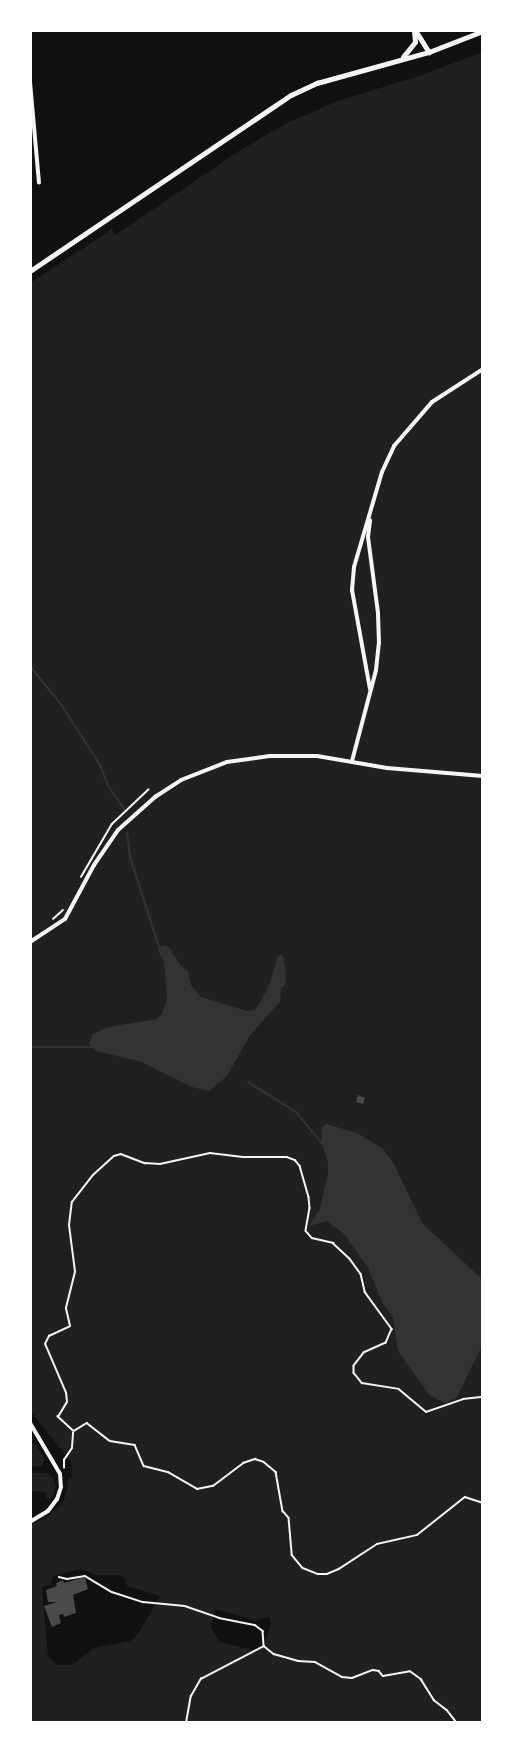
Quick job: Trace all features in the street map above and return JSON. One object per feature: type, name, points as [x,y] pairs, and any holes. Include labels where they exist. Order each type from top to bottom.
[{"type":"street","points":[[415,30],[429,52]]},
{"type":"street","points":[[401,59],[411,50],[416,36],[415,30]]},
{"type":"street","points":[[30,271],[291,95],[317,83],[429,52],[483,31]]},
{"type":"street","points":[[30,82],[39,183]]},
{"type":"street","points":[[30,140],[36,140]]},
{"type":"street","points":[[370,689],[352,590],[354,567],[382,472],[393,449],[432,402],[483,369]]},
{"type":"street","points":[[352,761],[379,643],[378,613],[368,537],[371,507]]},
{"type":"street","points":[[30,942],[65,919],[77,901],[94,865],[118,830],[155,797],[180,780],[227,762],[270,756],[317,756],[445,774],[483,776]]},
{"type":"street","points":[[30,1423],[60,1474],[61,1487],[57,1499],[48,1511],[30,1522]]},
{"type":"path","points":[[78,883],[95,848],[112,824],[148,790]]},
{"type":"path","points":[[47,924],[64,909]]},
{"type":"path","points":[[73,1431],[58,1417],[65,1409],[66,1394],[45,1344],[49,1336],[70,1326],[66,1308],[75,1272],[69,1218],[72,1202],[93,1175],[114,1156],[121,1154],[145,1163],[160,1164],[210,1153],[243,1157],[286,1157],[295,1160],[300,1166],[309,1197],[310,1208],[306,1232],[312,1238],[333,1243],[350,1259],[361,1274],[365,1292],[392,1329],[386,1343],[364,1353],[354,1366],[354,1373],[362,1383],[399,1389],[426,1412],[463,1399],[483,1397]]},
{"type":"path","points":[[73,1431],[87,1423],[110,1441],[135,1445],[144,1466],[168,1472],[197,1489],[213,1486],[243,1463],[255,1460],[264,1462],[276,1472],[283,1511],[289,1518],[292,1555],[303,1568],[318,1574],[327,1574],[339,1569],[377,1544],[417,1535],[465,1497],[483,1503]]},
{"type":"path","points":[[63,1472],[64,1460],[72,1448],[73,1431]]},
{"type":"path","points":[[59,1577],[67,1579],[85,1576],[112,1592],[143,1602],[185,1606],[219,1618],[255,1625],[263,1631],[264,1646],[276,1656],[315,1662],[342,1677],[352,1678],[373,1670],[379,1671],[383,1676],[410,1671],[421,1679],[434,1700],[447,1710],[457,1723]]},
{"type":"path","points":[[186,1723],[190,1696],[201,1679],[264,1646]]},
{"type":"shaded area","points":[[483,52],[483,1723],[30,1723],[30,1524],[45,1519],[63,1502],[68,1478],[71,1478],[72,1463],[30,1411],[30,283],[112,229],[115,235],[239,151],[287,123],[338,101],[419,76]],"holes":[[[79,1569],[97,1575],[118,1575],[125,1578],[127,1586],[160,1596],[139,1633],[130,1641],[93,1648],[73,1665],[57,1665],[48,1656],[42,1587],[51,1584],[52,1577]],[[215,1609],[255,1620],[269,1617],[271,1622],[264,1647],[256,1651],[220,1642],[211,1628]]]},
{"type":"shaded area","points":[[162,945],[169,947],[180,965],[188,971],[191,985],[201,997],[247,1011],[254,1010],[260,1003],[270,983],[278,956],[282,954],[286,980],[284,986],[281,987],[280,1002],[250,1035],[227,1076],[209,1091],[192,1087],[139,1061],[96,1051],[89,1044],[93,1034],[108,1027],[157,1019],[162,1013],[167,999],[164,961],[158,950]]},
{"type":"shaded area","points":[[326,1124],[357,1133],[382,1148],[393,1162],[422,1223],[483,1280],[483,1344],[457,1397],[445,1403],[429,1395],[398,1351],[393,1318],[382,1302],[368,1268],[344,1234],[327,1221],[309,1226],[320,1209],[328,1174],[328,1163],[321,1139],[322,1128]]},
{"type":"shaded area","points":[[30,1442],[36,1445],[44,1458],[42,1466],[30,1467]]},
{"type":"shaded area","points":[[30,1473],[46,1473],[53,1478],[56,1487],[52,1498],[46,1499],[45,1492],[30,1491]]},
{"type":"building","points":[[358,1095],[365,1098],[363,1104],[356,1102]]},
{"type":"building","points":[[85,1578],[88,1589],[73,1595],[76,1613],[64,1617],[63,1614],[59,1615],[61,1623],[52,1627],[44,1606],[57,1602],[48,1602],[46,1590],[57,1586],[56,1583],[63,1580],[64,1583]]},
{"type":"waterway","points":[[30,666],[63,707],[100,765],[108,786],[124,809]]},
{"type":"waterway","points":[[127,832],[130,857],[159,947]]},
{"type":"waterway","points":[[30,1047],[96,1047]]},
{"type":"waterway","points":[[248,1082],[296,1112],[325,1147]]}]
